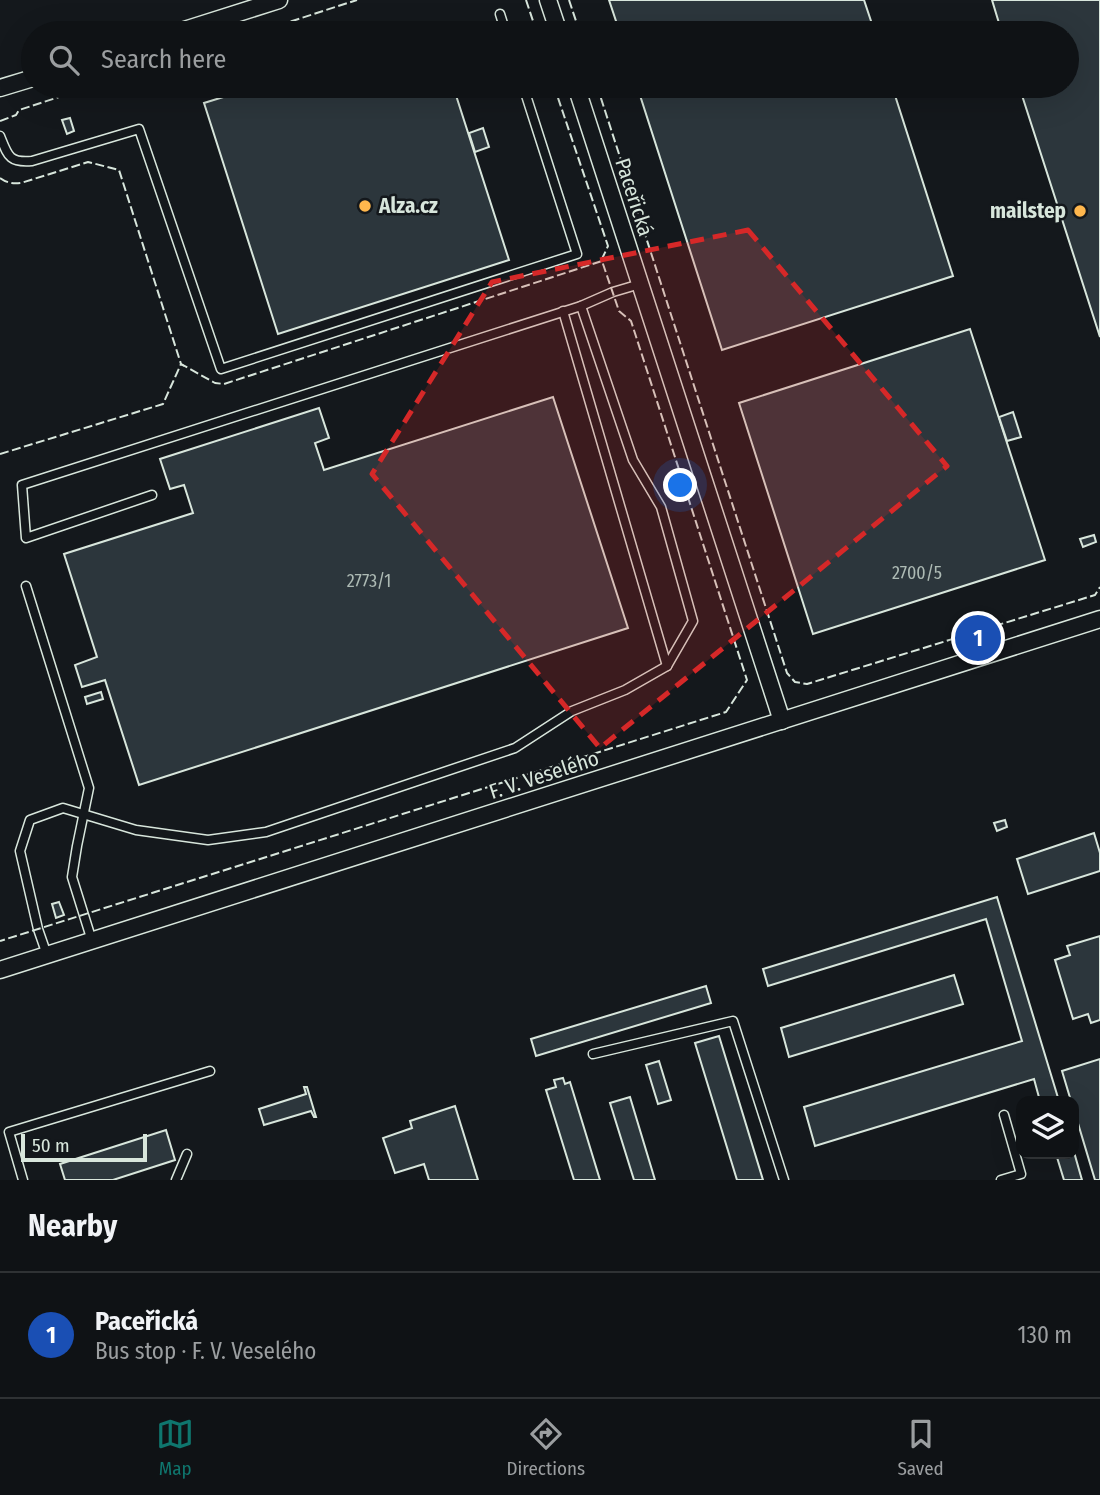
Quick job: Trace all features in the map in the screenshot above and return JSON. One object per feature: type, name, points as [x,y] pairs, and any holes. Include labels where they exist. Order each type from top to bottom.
[{"type":"street","points":[[213,21],[279,0]]},
{"type":"street","points":[[548,0],[555,21]]},
{"type":"street","points":[[0,88],[21,82]]},
{"type":"street","name":"Paceřická","points":[[580,98],[782,720]]},
{"type":"street","name":"F. V. Veselého","points":[[0,970],[1100,619]]},
{"type":"lane","points":[[500,14],[502,21]]},
{"type":"lane","points":[[0,136],[8,156],[17,162],[32,161],[139,129],[221,369],[577,254],[527,98]]},
{"type":"lane","points":[[152,495],[26,538],[22,485],[581,306],[640,284]]},
{"type":"lane","points":[[47,955],[38,929],[20,851],[30,820],[63,808],[136,830],[208,840],[266,832],[515,748],[572,711],[625,690],[667,666],[693,621],[662,507],[633,460],[581,306]]},
{"type":"lane","points":[[564,311],[667,666]]},
{"type":"lane","points":[[26,586],[89,788],[72,877],[92,941]]},
{"type":"lane","points":[[593,1054],[733,1021],[783,1180]]},
{"type":"lane","points":[[23,1180],[9,1132],[210,1071]]},
{"type":"lane","points":[[1001,1180],[1021,1174],[1004,1115]]},
{"type":"lane","points":[[176,1180],[187,1153]]},
{"type":"highlighted area","points":[[748,230],[947,466],[600,748],[372,474],[492,282]]},
{"type":"building","points":[[609,0],[864,0],[871,21],[616,21]]},
{"type":"building","name":"mailstep","points":[[992,0],[1100,0],[1100,337],[1023,98],[1079,98],[1079,21],[998,21]]},
{"type":"building","name":"Alza.cz","points":[[220,98],[457,98],[509,260],[278,334],[204,103]]},
{"type":"building","points":[[641,98],[896,98],[953,276],[722,350]]},
{"type":"building","points":[[70,118],[74,131],[67,134],[62,120]]},
{"type":"building","points":[[483,128],[489,147],[475,152],[469,133]]},
{"type":"building","points":[[970,329],[1045,560],[813,634],[739,403]]},
{"type":"building","points":[[553,397],[628,628],[139,785],[105,680],[82,687],[75,665],[97,657],[64,554],[193,513],[184,485],[170,489],[160,459],[319,408],[329,438],[315,443],[324,470]]},
{"type":"building","points":[[1013,412],[1021,437],[1007,441],[999,417]]},
{"type":"building","points":[[1094,535],[1096,542],[1083,547],[1080,539]]},
{"type":"building","points":[[101,692],[103,699],[87,704],[85,697]]},
{"type":"building","points":[[1005,820],[1007,827],[997,831],[994,823]]},
{"type":"building","points":[[1094,833],[1100,853],[1100,871],[1028,894],[1017,859]]},
{"type":"building","points":[[997,897],[1057,1096],[1039,1096],[1034,1079],[815,1146],[804,1107],[1022,1041],[986,919],[768,986],[763,969]]},
{"type":"building","points":[[59,902],[64,915],[56,918],[52,904]]},
{"type":"building","points":[[1100,936],[1100,1020],[1091,1023],[1088,1014],[1073,1019],[1055,960],[1070,955],[1067,946]]},
{"type":"building","points":[[954,975],[963,1004],[789,1057],[781,1028]]},
{"type":"building","points":[[706,986],[711,1003],[536,1056],[531,1039]]},
{"type":"building","points":[[719,1036],[763,1180],[737,1180],[695,1043]]},
{"type":"building","points":[[1100,1059],[1100,1180],[1095,1180],[1079,1127],[1079,1096],[1070,1096],[1062,1071]]},
{"type":"building","points":[[659,1061],[671,1100],[658,1104],[646,1065]]},
{"type":"building","points":[[563,1078],[565,1084],[570,1082],[600,1180],[574,1180],[546,1090],[556,1087],[554,1080]]},
{"type":"building","points":[[304,1087],[307,1087],[316,1117],[311,1111],[264,1125],[259,1109],[306,1094]]},
{"type":"building","points":[[630,1097],[655,1180],[634,1180],[610,1103]]},
{"type":"building","points":[[455,1106],[478,1180],[429,1180],[424,1164],[395,1173],[383,1138],[412,1128],[410,1121]]},
{"type":"building","points":[[166,1130],[175,1160],[113,1180],[65,1180],[60,1164]]},
{"type":"building","points":[[1058,1159],[1076,1159],[1082,1180],[1064,1180]]},
{"type":"fence","points":[[292,21],[357,0]]},
{"type":"fence","points":[[526,0],[533,21]]},
{"type":"fence","points":[[569,0],[576,21]]},
{"type":"fence","points":[[0,121],[16,115],[19,110],[56,98]]},
{"type":"fence","points":[[558,98],[608,246],[601,261]]},
{"type":"fence","points":[[601,98],[787,673],[795,682],[807,684],[1095,595],[1100,587]]},
{"type":"fence","points":[[0,178],[10,183],[21,183],[88,162],[119,170],[181,364],[184,366]]},
{"type":"fence","points":[[0,454],[163,404],[181,364],[215,383],[224,384],[602,261],[619,311],[631,321],[747,680],[726,712],[0,941]]},
{"type":"place","name":"Alza.cz","points":[[365,206]]},
{"type":"place","name":"mailstep","points":[[1080,211]]},
{"type":"place","name":"Paceřická","points":[[978,638]]}]
